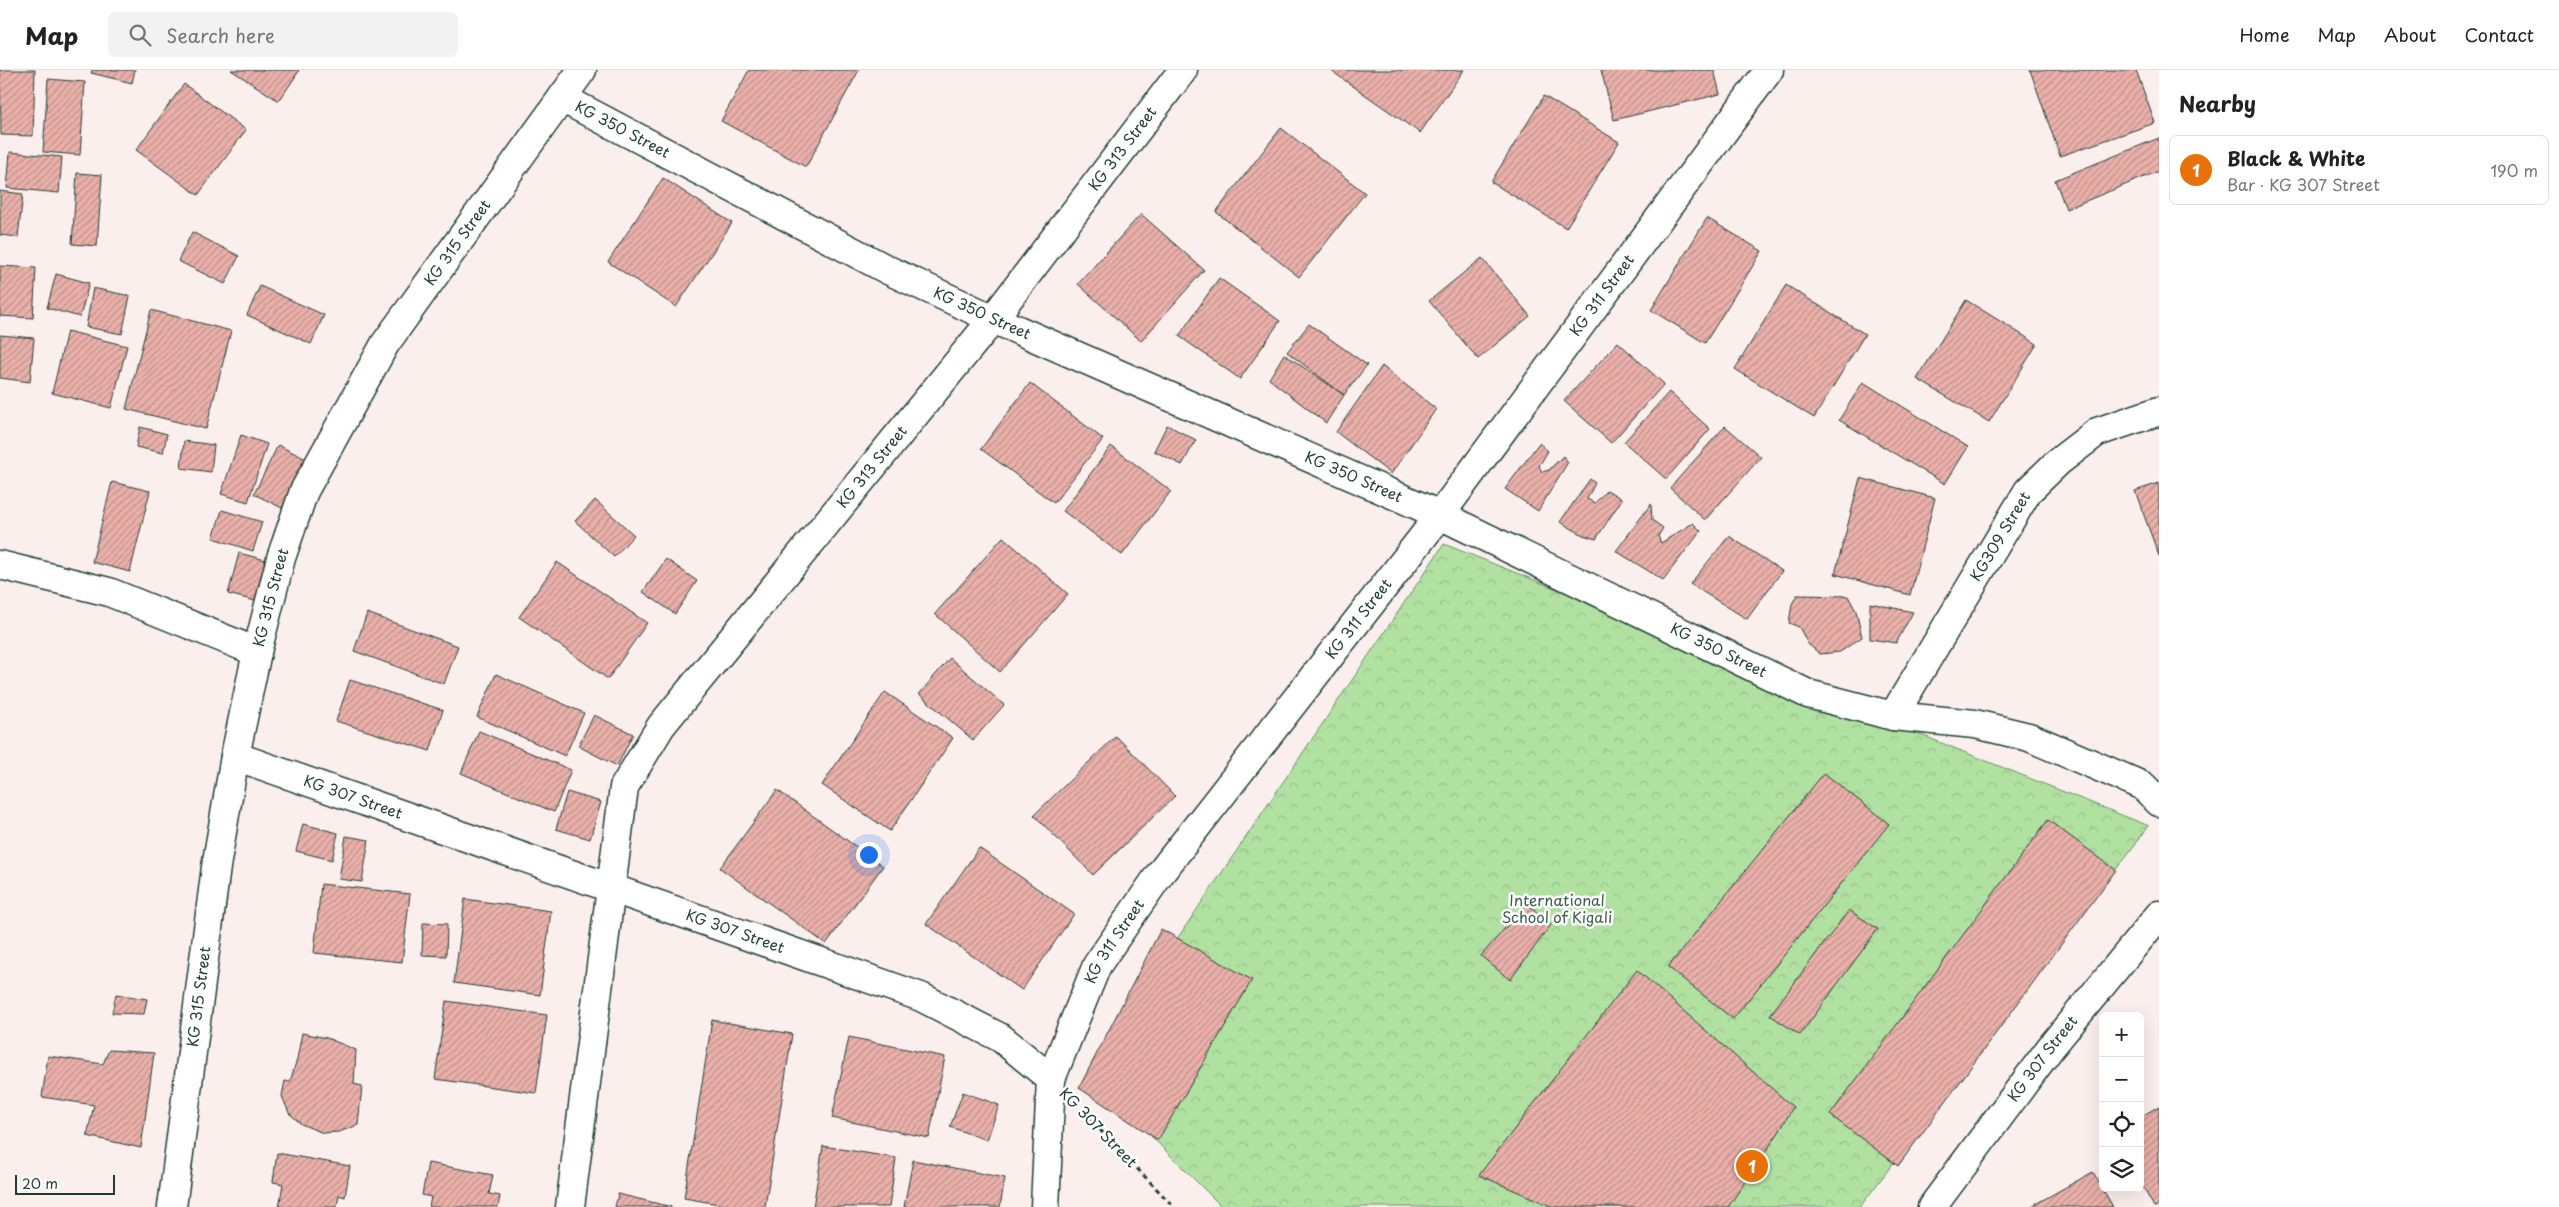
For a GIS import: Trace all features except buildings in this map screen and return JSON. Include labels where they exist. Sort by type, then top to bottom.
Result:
[{"type":"street","name":"KG 315 Street","points":[[172,1207],[216,867],[235,756],[257,652],[282,558],[304,491],[344,414],[384,344],[582,70]]},
{"type":"street","name":"KG 313 Street","points":[[570,1207],[624,787],[661,726],[994,319],[1183,70]]},
{"type":"street","name":"KG 311 Street","points":[[1045,1207],[1051,1079],[1097,965],[1154,883],[1440,515],[1770,70]]},
{"type":"street","name":"KG 350 Street","points":[[562,98],[888,270],[994,319],[1440,515],[1808,694],[1893,716],[1975,724],[2029,737],[2144,786],[2159,802]]},
{"type":"street","name":"KG309 Street","points":[[1893,716],[2028,491],[2058,462],[2097,432],[2159,411]]},
{"type":"street","points":[[0,565],[109,592],[257,652]]},
{"type":"street","name":"KG 307 Street","points":[[235,756],[611,886],[922,997],[1001,1038],[1051,1079]]},
{"type":"street","name":"KG 307 Street","points":[[1932,1207],[2051,1047],[2159,916]]},
{"type":"path","name":"KG 307 Street","points":[[1051,1079],[1174,1207]]},
{"type":"green space","name":"International School of Kigali","points":[[1444,544],[2149,826],[1860,1207],[1222,1207],[1087,1072]]},
{"type":"place","name":"Black & White","points":[[1752,1166]]}]
